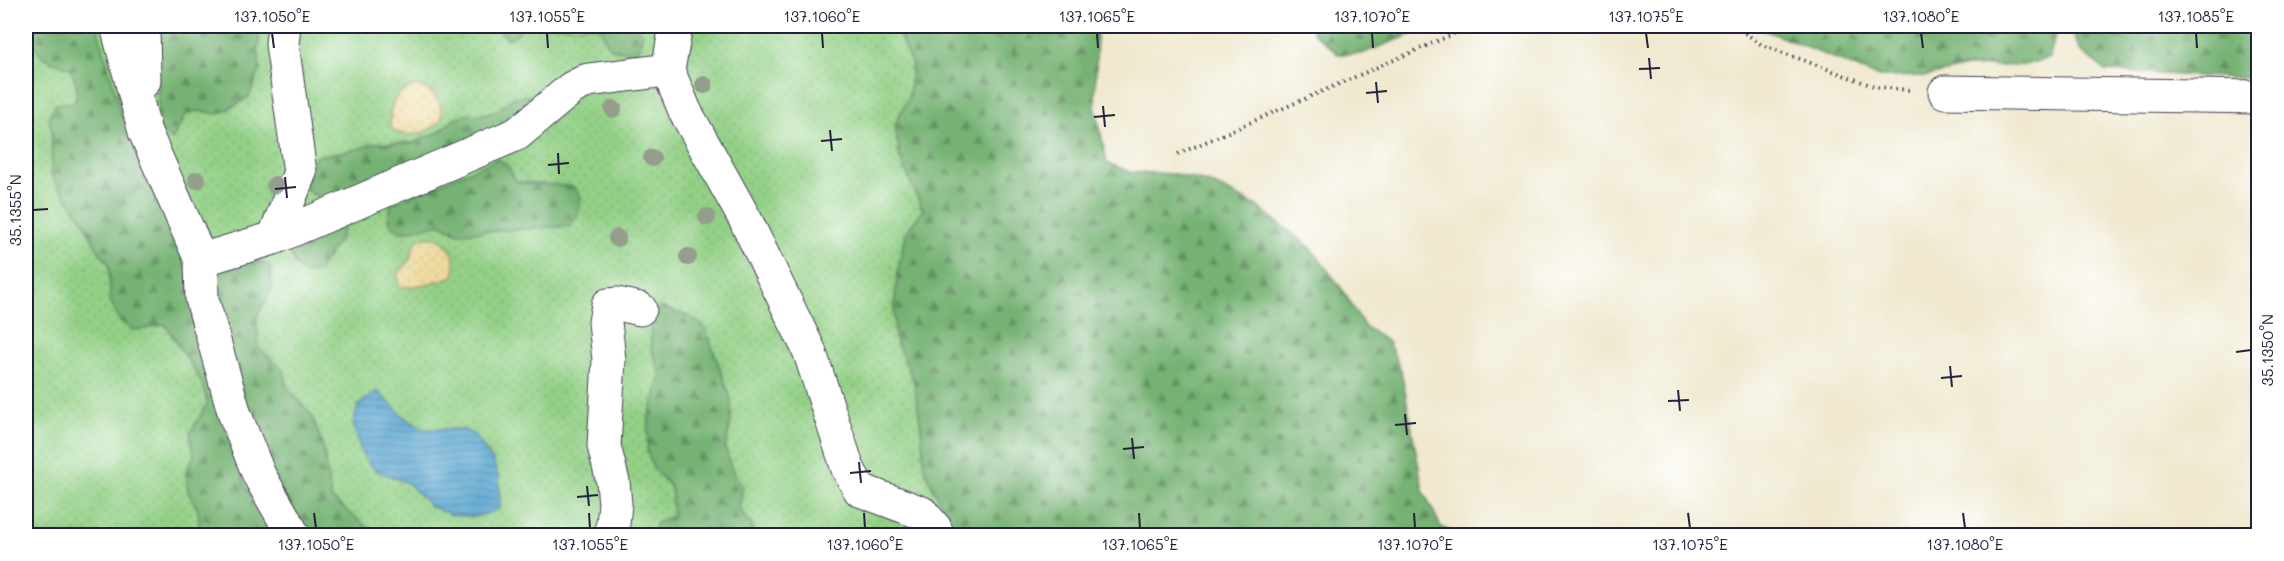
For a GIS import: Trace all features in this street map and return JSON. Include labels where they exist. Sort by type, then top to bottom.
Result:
[{"type":"street","points":[[117,26],[145,132],[201,260],[201,299],[235,415],[259,474],[294,536]]},
{"type":"street","points":[[144,26],[145,132]]},
{"type":"street","points":[[274,238],[300,172],[282,44],[285,26]]},
{"type":"street","points":[[676,26],[668,70],[685,111],[745,219],[809,350],[852,476],[860,489],[922,513],[935,528],[937,536]]},
{"type":"street","points":[[201,260],[274,238],[518,134],[572,88],[588,80],[668,70]]},
{"type":"street","points":[[1945,92],[2259,97]]},
{"type":"street","points":[[609,536],[615,504],[613,482],[604,446],[609,360],[605,322],[608,305],[618,304],[640,309]]},
{"type":"path","points":[[1178,154],[1472,26]]},
{"type":"path","points":[[1735,26],[1762,45],[1876,87],[1945,92]]},
{"type":"green space","points":[[26,26],[986,26],[978,535],[26,535]]},
{"type":"green space","points":[[26,26],[97,26],[121,114],[183,252],[246,488],[281,535],[200,535],[198,509],[188,492],[186,472],[194,455],[190,434],[207,404],[204,388],[165,324],[133,330],[120,321],[110,300],[109,264],[97,248],[83,220],[51,176],[52,132],[49,116],[56,104],[75,102],[77,85],[70,68],[42,57],[26,33]]},
{"type":"green space","points":[[155,26],[261,26],[258,48],[260,70],[249,97],[219,114],[196,111],[186,114],[172,140],[159,129]]},
{"type":"green space","points":[[501,26],[523,26],[517,34],[508,39],[498,29]]},
{"type":"green space","points":[[596,26],[637,26],[642,33],[641,46],[631,53],[610,48],[602,32]]},
{"type":"green space","points":[[895,26],[1097,26],[1095,106],[1107,163],[1130,172],[1175,174],[1210,183],[1255,205],[1310,247],[1342,289],[1364,326],[1388,342],[1401,370],[1423,490],[1441,527],[1460,535],[944,535],[941,505],[925,470],[914,382],[895,339],[894,309],[898,270],[906,233],[923,210],[900,158],[895,124],[909,96],[912,65]]},
{"type":"green space","points":[[1310,26],[1433,26],[1361,54],[1338,54],[1313,32]]},
{"type":"green space","points":[[1758,26],[2258,26],[2258,79],[2106,71],[2080,50],[2073,34],[2056,30],[2050,58],[2024,65],[1967,67],[1927,76],[1879,77]]},
{"type":"green space","points":[[544,93],[527,115],[351,197],[321,197],[305,188],[309,164],[317,156],[358,149],[374,143],[412,143],[439,132],[453,120],[464,115],[499,110],[513,98]]},
{"type":"green space","points":[[498,159],[508,166],[516,181],[574,187],[581,197],[578,214],[571,226],[458,233],[441,224],[401,232],[391,225],[389,216],[391,204]]},
{"type":"green space","points":[[344,225],[340,238],[318,271],[304,274],[300,271],[293,261],[290,244]]},
{"type":"green space","points":[[253,259],[270,266],[273,288],[257,316],[258,347],[285,372],[287,387],[312,416],[323,447],[331,498],[377,535],[308,535],[260,451],[210,287],[228,269]]},
{"type":"green space","points":[[660,307],[690,317],[705,327],[731,399],[731,421],[725,448],[732,470],[743,488],[739,509],[751,524],[756,535],[653,535],[656,523],[673,516],[671,487],[653,468],[647,451],[649,417],[661,376],[651,347],[650,319]]},
{"type":"sand","points":[[417,86],[433,93],[441,107],[442,119],[431,128],[418,134],[397,132],[391,128],[390,113],[394,101],[402,91]]},
{"type":"sand","points":[[430,236],[437,238],[451,250],[455,262],[453,276],[435,282],[401,287],[397,278],[398,274],[408,262],[415,243]]},
{"type":"water","points":[[377,391],[405,418],[423,429],[461,429],[474,434],[493,461],[499,478],[500,509],[476,517],[452,515],[430,506],[408,483],[375,470],[362,454],[353,424],[358,406]]}]
